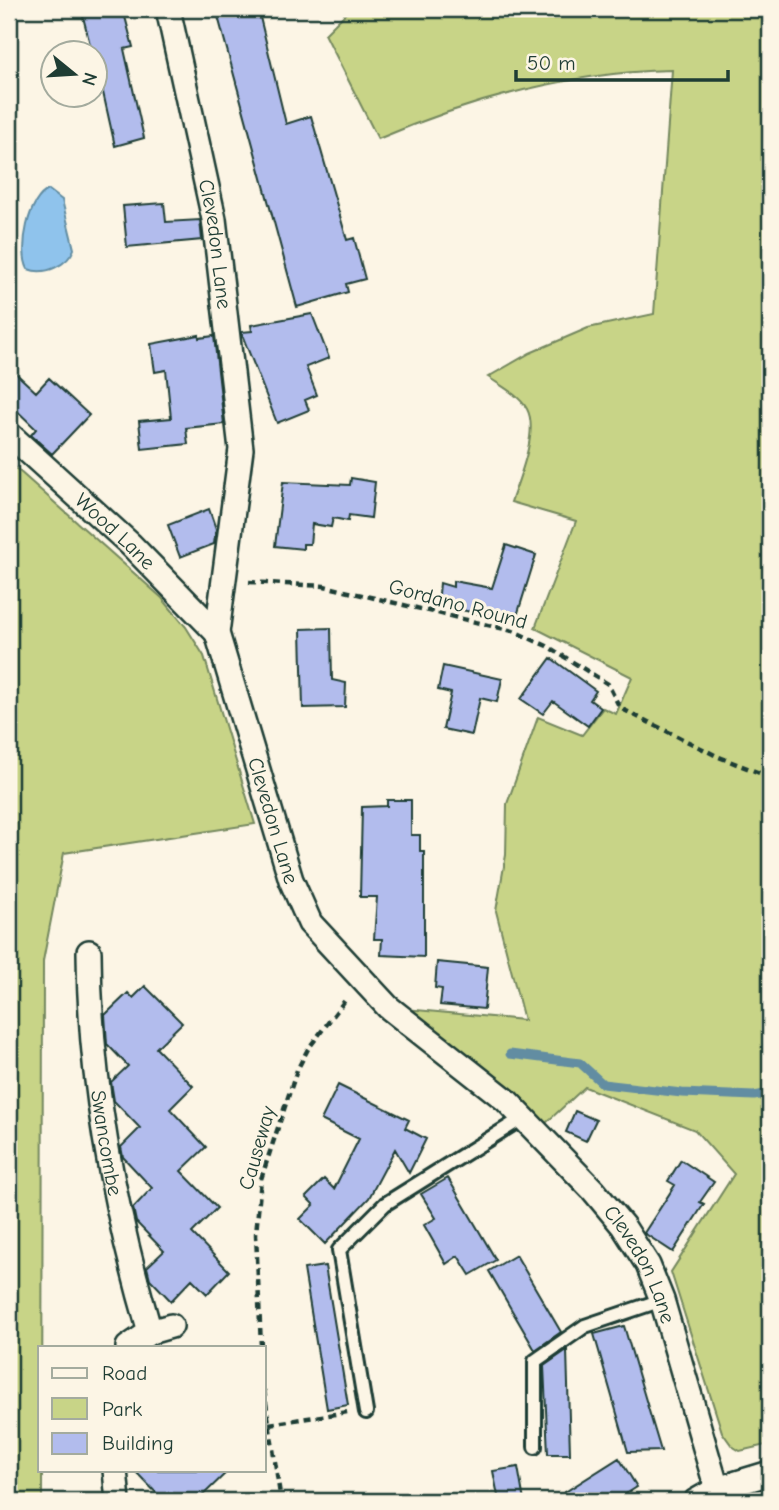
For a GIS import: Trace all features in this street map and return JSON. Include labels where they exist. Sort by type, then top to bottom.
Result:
[{"type":"street","name":"Clevedon Lane","points":[[168,9],[214,219],[241,449],[217,633],[283,857],[310,923],[388,1007],[524,1117],[622,1226],[648,1265],[662,1300],[717,1489]]},
{"type":"street","name":"Wood Lane","points":[[9,434],[130,544],[217,633]]},
{"type":"street","name":"Swancombe","points":[[89,952],[92,1057],[119,1210],[161,1329],[130,1346]]},
{"type":"street","points":[[115,1472],[118,1501]]},
{"type":"street","points":[[695,1501],[717,1489],[770,1473]]},
{"type":"lane","points":[[366,1411],[339,1250],[385,1204],[524,1117]]},
{"type":"lane","points":[[535,1447],[535,1361],[586,1326],[662,1300]]},
{"type":"path","name":"Gordano Round","points":[[224,580],[324,586],[513,631],[547,646],[608,684],[620,708],[719,757],[770,776]]},
{"type":"path","name":"Causeway","points":[[261,1346],[256,1234],[261,1179],[298,1070],[308,1049],[361,978]]},
{"type":"path","points":[[266,1404],[281,1501]]},
{"type":"path","points":[[269,1424],[366,1411]]},
{"type":"green space","points":[[350,9],[770,9],[770,1444],[740,1451],[732,1446],[722,1432],[671,1272],[734,1174],[695,1130],[585,1087],[546,1123],[482,1066],[406,1009],[524,1020],[496,911],[506,855],[507,804],[538,717],[582,735],[603,708],[616,714],[632,677],[535,628],[576,521],[511,502],[529,442],[530,418],[519,399],[488,377],[530,353],[588,328],[654,314],[672,70],[596,76],[522,90],[449,112],[378,139],[325,34]]},
{"type":"green space","points":[[9,462],[162,598],[186,627],[204,656],[255,824],[64,853],[43,961],[42,1346],[38,1346],[38,1472],[42,1472],[42,1501],[9,1501]]},
{"type":"water","points":[[49,190],[62,200],[74,249],[67,260],[55,268],[35,271],[28,269],[25,261],[27,225],[35,203]]},
{"type":"building","points":[[81,9],[123,9],[133,47],[124,49],[144,138],[115,146],[107,108],[108,38],[88,38]]},
{"type":"building","points":[[216,9],[258,9],[286,124],[311,116],[347,240],[354,238],[365,279],[346,284],[348,292],[297,307]]},
{"type":"building","points":[[164,203],[166,222],[200,220],[202,240],[127,247],[123,206]]},
{"type":"building","points":[[312,314],[329,358],[306,367],[317,395],[305,400],[309,410],[277,423],[241,332],[252,331],[251,325]]},
{"type":"building","points":[[199,335],[199,338],[214,336],[224,424],[186,428],[188,444],[142,449],[139,421],[171,418],[166,370],[155,372],[151,344]]},
{"type":"building","points":[[9,367],[36,392],[49,378],[89,415],[52,454],[31,435],[36,429],[9,403]]},
{"type":"building","points":[[351,478],[375,482],[371,518],[349,515],[348,521],[333,518],[331,527],[312,524],[310,544],[303,544],[303,549],[275,546],[283,482],[350,485]]},
{"type":"building","points":[[209,509],[216,529],[214,544],[180,557],[168,525]]},
{"type":"building","points":[[506,545],[536,555],[516,619],[438,605],[440,583],[453,587],[453,581],[492,588]]},
{"type":"building","points":[[331,628],[332,680],[346,683],[345,707],[303,708],[301,629]]},
{"type":"building","points":[[551,658],[596,691],[590,700],[601,708],[588,726],[553,701],[543,714],[521,699]]},
{"type":"building","points":[[443,666],[502,679],[497,702],[480,698],[472,735],[443,729],[451,693],[438,690]]},
{"type":"building","points":[[387,800],[411,800],[411,835],[420,835],[420,851],[424,851],[424,957],[381,955],[382,939],[374,939],[377,897],[360,897],[362,807],[387,806]]},
{"type":"building","points":[[437,962],[488,967],[484,1009],[440,1005],[442,989],[435,988]]},
{"type":"building","points":[[145,986],[182,1023],[156,1048],[193,1086],[170,1109],[206,1147],[181,1171],[217,1208],[192,1233],[229,1271],[207,1294],[192,1279],[171,1301],[150,1279],[147,1267],[164,1251],[136,1222],[133,1208],[152,1188],[123,1157],[121,1147],[140,1128],[114,1101],[111,1082],[128,1066],[107,1044],[105,1015],[128,993],[133,998]]},
{"type":"building","points":[[338,1085],[409,1120],[405,1128],[426,1139],[409,1173],[395,1149],[369,1198],[325,1244],[300,1219],[314,1205],[306,1197],[324,1179],[334,1189],[359,1139],[321,1120]]},
{"type":"building","points":[[575,1111],[596,1120],[586,1141],[566,1132]]},
{"type":"building","points":[[681,1160],[714,1182],[700,1202],[704,1204],[673,1252],[644,1233],[675,1185],[668,1181]]},
{"type":"building","points":[[448,1178],[496,1260],[470,1275],[458,1256],[446,1264],[424,1225],[436,1218],[421,1194]]},
{"type":"building","points":[[516,1255],[561,1332],[535,1350],[489,1271]]},
{"type":"building","points":[[325,1266],[348,1405],[327,1409],[304,1269]]},
{"type":"building","points":[[624,1326],[661,1451],[628,1452],[594,1334]]},
{"type":"building","points":[[567,1350],[570,1454],[548,1454],[544,1366]]},
{"type":"building","points":[[619,1458],[637,1487],[615,1501],[551,1501]]},
{"type":"building","points":[[518,1467],[524,1501],[499,1501],[493,1471]]},
{"type":"building","points":[[136,1472],[227,1472],[197,1501],[164,1501]]},
{"type":"waterway","points":[[510,1054],[580,1063],[603,1084],[682,1093],[754,1096],[770,1093]]}]
